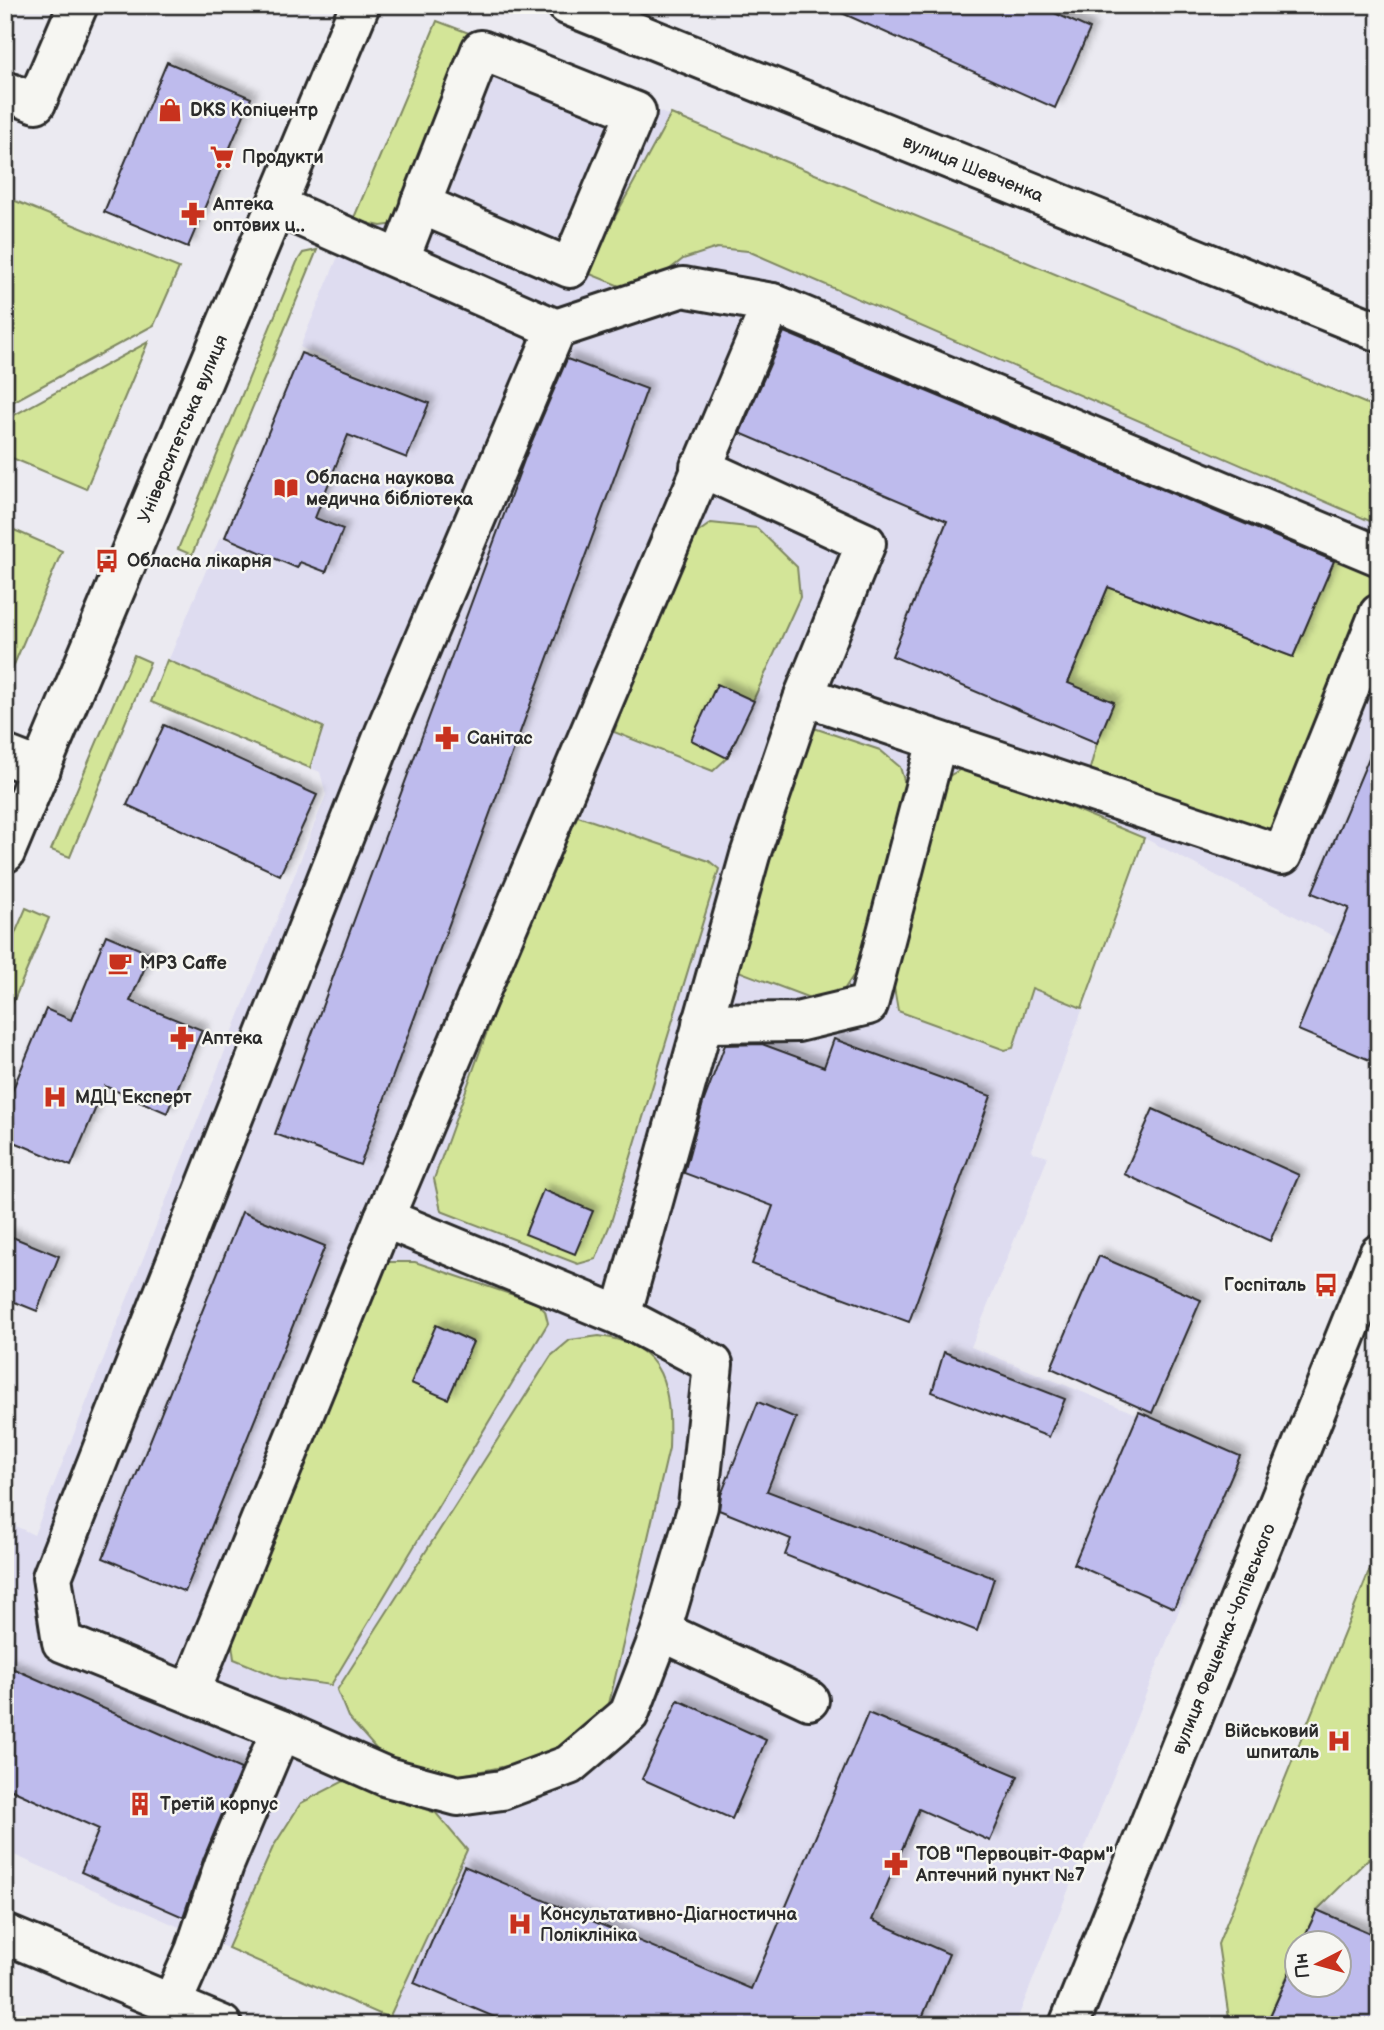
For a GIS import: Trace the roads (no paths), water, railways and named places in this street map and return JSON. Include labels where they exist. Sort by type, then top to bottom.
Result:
[{"type":"street","points":[[5,91],[36,103],[78,5]]},
{"type":"street","name":"Університетська вулиця","points":[[5,853],[360,5]]},
{"type":"street","name":"вулиця Шевченка","points":[[567,5],[1379,332]]},
{"type":"street","points":[[400,258],[420,204],[481,50],[636,112],[570,268],[420,204]]},
{"type":"street","points":[[276,206],[400,258],[556,329],[683,287],[772,303],[1379,556]]},
{"type":"street","points":[[190,1693],[384,1218],[700,467],[772,303]]},
{"type":"street","points":[[384,1218],[621,1317],[713,1364],[698,1506],[661,1631],[629,1714],[569,1765],[502,1790],[458,1796],[387,1777],[281,1730],[62,1642],[52,1577],[385,733],[556,329]]},
{"type":"street","points":[[621,1317],[750,855],[804,696],[866,543],[700,467]]},
{"type":"street","points":[[804,696],[1282,855],[1379,614]]},
{"type":"street","points":[[702,1023],[797,1022],[868,1005],[937,741]]},
{"type":"street","points":[[5,755],[41,769]]},
{"type":"street","name":"вулиця Фещенка-Чопівського","points":[[1069,2025],[1379,1254]]},
{"type":"street","points":[[661,1631],[809,1700]]},
{"type":"street","points":[[172,2003],[195,1951],[224,1865],[281,1730]]},
{"type":"street","points":[[5,1934],[222,2025]]},
{"type":"place","name":"DKS Копіцентр","points":[[170,110]]},
{"type":"place","name":"Продукти","points":[[222,157]]},
{"type":"place","name":"Аптека оптових ц‥","points":[[193,214]]},
{"type":"place","name":"Обласна наукова медична бібліотека","points":[[286,488]]},
{"type":"place","name":"Обласна лікарня","points":[[107,561]]},
{"type":"place","name":"Санітас","points":[[447,738]]},
{"type":"place","name":"MP3 Caffe","points":[[120,963]]},
{"type":"place","name":"Аптека","points":[[182,1038]]},
{"type":"place","name":"МДЦ Експерт","points":[[55,1097]]},
{"type":"place","name":"Госпіталь","points":[[1326,1285]]},
{"type":"place","name":"Військовий шпиталь","points":[[1339,1741]]},
{"type":"place","name":"Третій корпус","points":[[140,1804]]},
{"type":"place","name":"ТОВ \"Первоцвіт-Фарм\" Аптечний пункт №7","points":[[896,1864]]},
{"type":"place","name":"Консультативно-Діагностична Поліклініка","points":[[520,1924]]}]
